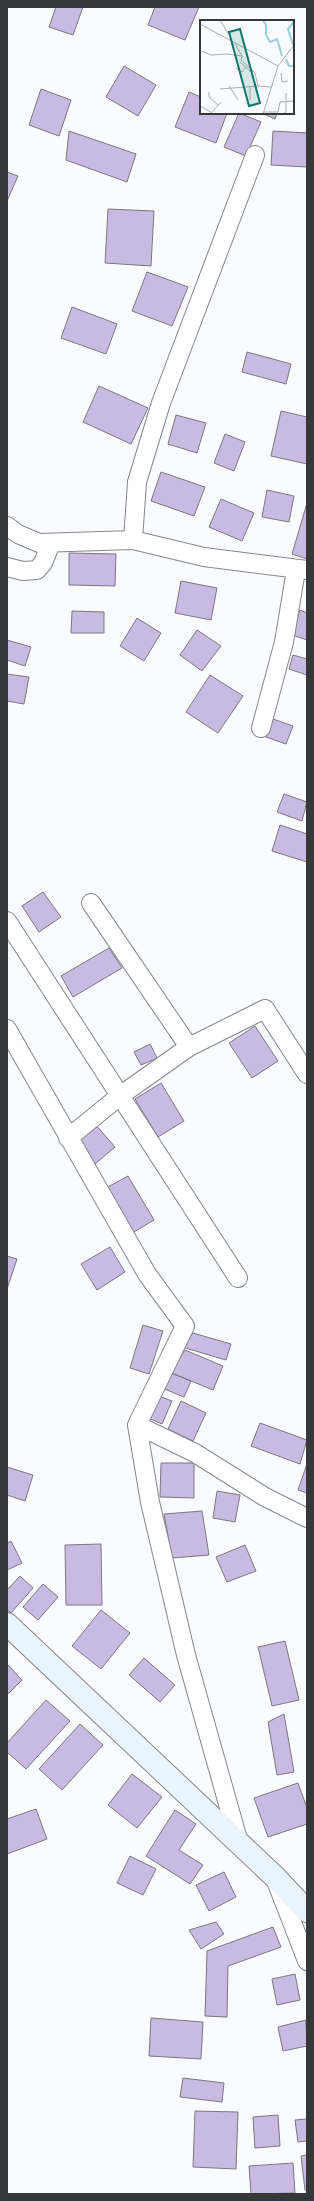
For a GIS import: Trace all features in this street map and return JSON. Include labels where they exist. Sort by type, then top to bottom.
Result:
[{"type":"street","points":[[133,540],[137,482],[161,403],[255,155]]},
{"type":"street","points":[[7,526],[18,534],[39,543],[133,540],[204,557],[302,570],[261,728]]},
{"type":"street","points":[[7,567],[23,572],[37,570],[43,563],[52,543]]},
{"type":"street","points":[[91,903],[190,1047]]},
{"type":"street","points":[[7,921],[238,1278]]},
{"type":"street","points":[[68,1138],[121,1095],[190,1047],[265,1009],[307,1074]]},
{"type":"street","points":[[7,1029],[147,1274],[185,1326],[137,1425],[150,1502],[186,1655],[239,1843]]},
{"type":"street","points":[[137,1425],[195,1453],[265,1497],[307,1518]]},
{"type":"street","points":[[7,1624],[239,1843],[307,1911]]},
{"type":"street","points":[[274,1877],[307,1961]]},
{"type":"building","points":[[56,7],[83,7],[73,35],[49,27]]},
{"type":"building","points":[[155,7],[199,7],[185,40],[148,25]]},
{"type":"building","points":[[124,66],[156,85],[138,116],[106,97]]},
{"type":"building","points":[[41,89],[71,100],[59,136],[29,125]]},
{"type":"building","points":[[189,92],[200,97],[200,114],[227,114],[216,143],[175,127]]},
{"type":"building","points":[[239,114],[261,122],[246,156],[224,147]]},
{"type":"building","points":[[264,114],[277,114],[275,119]]},
{"type":"building","points":[[69,131],[136,154],[127,182],[66,160]]},
{"type":"building","points":[[273,131],[307,133],[307,167],[271,165]]},
{"type":"building","points":[[7,172],[18,176],[7,201]]},
{"type":"building","points":[[108,209],[154,211],[151,266],[105,263]]},
{"type":"building","points":[[147,272],[188,287],[172,326],[132,311]]},
{"type":"building","points":[[72,307],[117,324],[106,354],[61,338]]},
{"type":"building","points":[[247,352],[291,364],[286,384],[242,372]]},
{"type":"building","points":[[99,386],[148,408],[131,444],[83,422]]},
{"type":"building","points":[[281,411],[307,417],[307,464],[271,456]]},
{"type":"building","points":[[176,415],[206,423],[197,453],[168,444]]},
{"type":"building","points":[[225,434],[245,442],[234,471],[214,463]]},
{"type":"building","points":[[161,472],[205,487],[194,516],[151,501]]},
{"type":"building","points":[[267,490],[294,496],[289,522],[262,517]]},
{"type":"building","points":[[221,499],[254,513],[242,541],[209,527]]},
{"type":"building","points":[[307,503],[307,559],[292,554]]},
{"type":"building","points":[[69,553],[116,554],[115,586],[69,585]]},
{"type":"building","points":[[181,581],[217,588],[211,620],[175,613]]},
{"type":"building","points":[[300,610],[307,613],[307,640],[292,635]]},
{"type":"building","points":[[72,611],[104,612],[104,633],[71,633]]},
{"type":"building","points":[[137,618],[161,633],[144,661],[120,646]]},
{"type":"building","points":[[197,630],[221,646],[202,671],[180,655]]},
{"type":"building","points":[[7,640],[31,647],[25,666],[7,660]]},
{"type":"building","points":[[293,655],[307,659],[307,675],[289,669]]},
{"type":"building","points":[[7,674],[29,677],[24,704],[7,701]]},
{"type":"building","points":[[210,675],[243,696],[218,733],[186,712]]},
{"type":"building","points":[[273,719],[293,726],[286,744],[266,737]]},
{"type":"building","points":[[284,794],[307,802],[302,821],[277,812]]},
{"type":"building","points":[[280,825],[307,834],[307,862],[272,851]]},
{"type":"building","points":[[43,892],[61,917],[39,932],[22,906]]},
{"type":"building","points":[[109,948],[122,968],[73,997],[61,976]]},
{"type":"building","points":[[255,1026],[278,1061],[252,1078],[229,1043]]},
{"type":"building","points":[[150,1044],[157,1058],[141,1065],[134,1052]]},
{"type":"building","points":[[161,1083],[184,1121],[158,1137],[135,1099]]},
{"type":"building","points":[[95,1124],[115,1147],[95,1164],[76,1141]]},
{"type":"building","points":[[128,1176],[154,1220],[132,1233],[106,1188]]},
{"type":"building","points":[[110,1247],[125,1272],[97,1290],[81,1264]]},
{"type":"building","points":[[7,1256],[17,1259],[7,1289]]},
{"type":"building","points":[[143,1325],[163,1331],[149,1374],[130,1368]]},
{"type":"building","points":[[193,1333],[231,1344],[226,1360],[182,1347]]},
{"type":"building","points":[[185,1350],[223,1366],[213,1390],[169,1372]]},
{"type":"building","points":[[169,1372],[191,1381],[184,1397],[162,1388]]},
{"type":"building","points":[[159,1396],[172,1401],[162,1424],[148,1418]]},
{"type":"building","points":[[181,1401],[206,1413],[193,1441],[168,1429]]},
{"type":"building","points":[[260,1423],[307,1440],[300,1464],[251,1446]]},
{"type":"building","points":[[161,1463],[194,1463],[194,1498],[160,1497]]},
{"type":"building","points":[[307,1464],[307,1493],[298,1490]]},
{"type":"building","points":[[7,1467],[33,1475],[25,1501],[7,1495]]},
{"type":"building","points":[[217,1491],[240,1495],[235,1522],[213,1518]]},
{"type":"building","points":[[202,1511],[209,1555],[172,1558],[164,1514]]},
{"type":"building","points":[[11,1541],[22,1563],[7,1570],[7,1543]]},
{"type":"building","points":[[101,1544],[102,1605],[66,1605],[65,1545]]},
{"type":"building","points":[[245,1545],[256,1571],[227,1582],[216,1557]]},
{"type":"building","points":[[20,1576],[33,1588],[11,1613],[7,1610],[7,1590]]},
{"type":"building","points":[[43,1584],[58,1597],[38,1620],[23,1607]]},
{"type":"building","points":[[101,1610],[130,1633],[101,1669],[72,1646]]},
{"type":"building","points":[[285,1641],[299,1700],[272,1706],[258,1647]]},
{"type":"building","points":[[144,1658],[175,1685],[160,1702],[129,1675]]},
{"type":"building","points":[[7,1664],[22,1680],[7,1695]]},
{"type":"building","points":[[46,1700],[70,1721],[26,1769],[7,1752],[7,1743]]},
{"type":"building","points":[[284,1714],[294,1772],[277,1775],[268,1722]]},
{"type":"building","points":[[80,1724],[103,1745],[62,1790],[39,1769]]},
{"type":"building","points":[[132,1774],[162,1797],[137,1828],[108,1805]]},
{"type":"building","points":[[298,1783],[307,1808],[307,1824],[268,1837],[254,1798]]},
{"type":"building","points":[[36,1809],[47,1839],[7,1854],[7,1819]]},
{"type":"building","points":[[175,1810],[196,1824],[179,1850],[203,1865],[190,1884],[146,1856]]},
{"type":"building","points":[[130,1856],[156,1869],[143,1895],[117,1883]]},
{"type":"building","points":[[224,1872],[236,1897],[209,1911],[196,1885]]},
{"type":"building","points":[[216,1922],[224,1934],[201,1949],[189,1930]]},
{"type":"building","points":[[273,1927],[281,1947],[228,1966],[227,2017],[205,2016],[207,1951]]},
{"type":"building","points":[[295,1974],[300,2000],[277,2005],[272,1979]]},
{"type":"building","points":[[151,2018],[203,2022],[201,2059],[149,2056]]},
{"type":"building","points":[[306,2020],[307,2046],[283,2051],[278,2027]]},
{"type":"building","points":[[183,2078],[224,2083],[222,2102],[180,2097]]},
{"type":"building","points":[[195,2111],[238,2112],[236,2169],[193,2167]]},
{"type":"building","points":[[278,2115],[280,2146],[255,2148],[253,2117]]},
{"type":"building","points":[[307,2119],[307,2141],[298,2142],[295,2120]]},
{"type":"building","points":[[307,2155],[307,2190],[305,2190],[301,2156]]},
{"type":"building","points":[[293,2163],[295,2193],[251,2194],[249,2166]]}]
